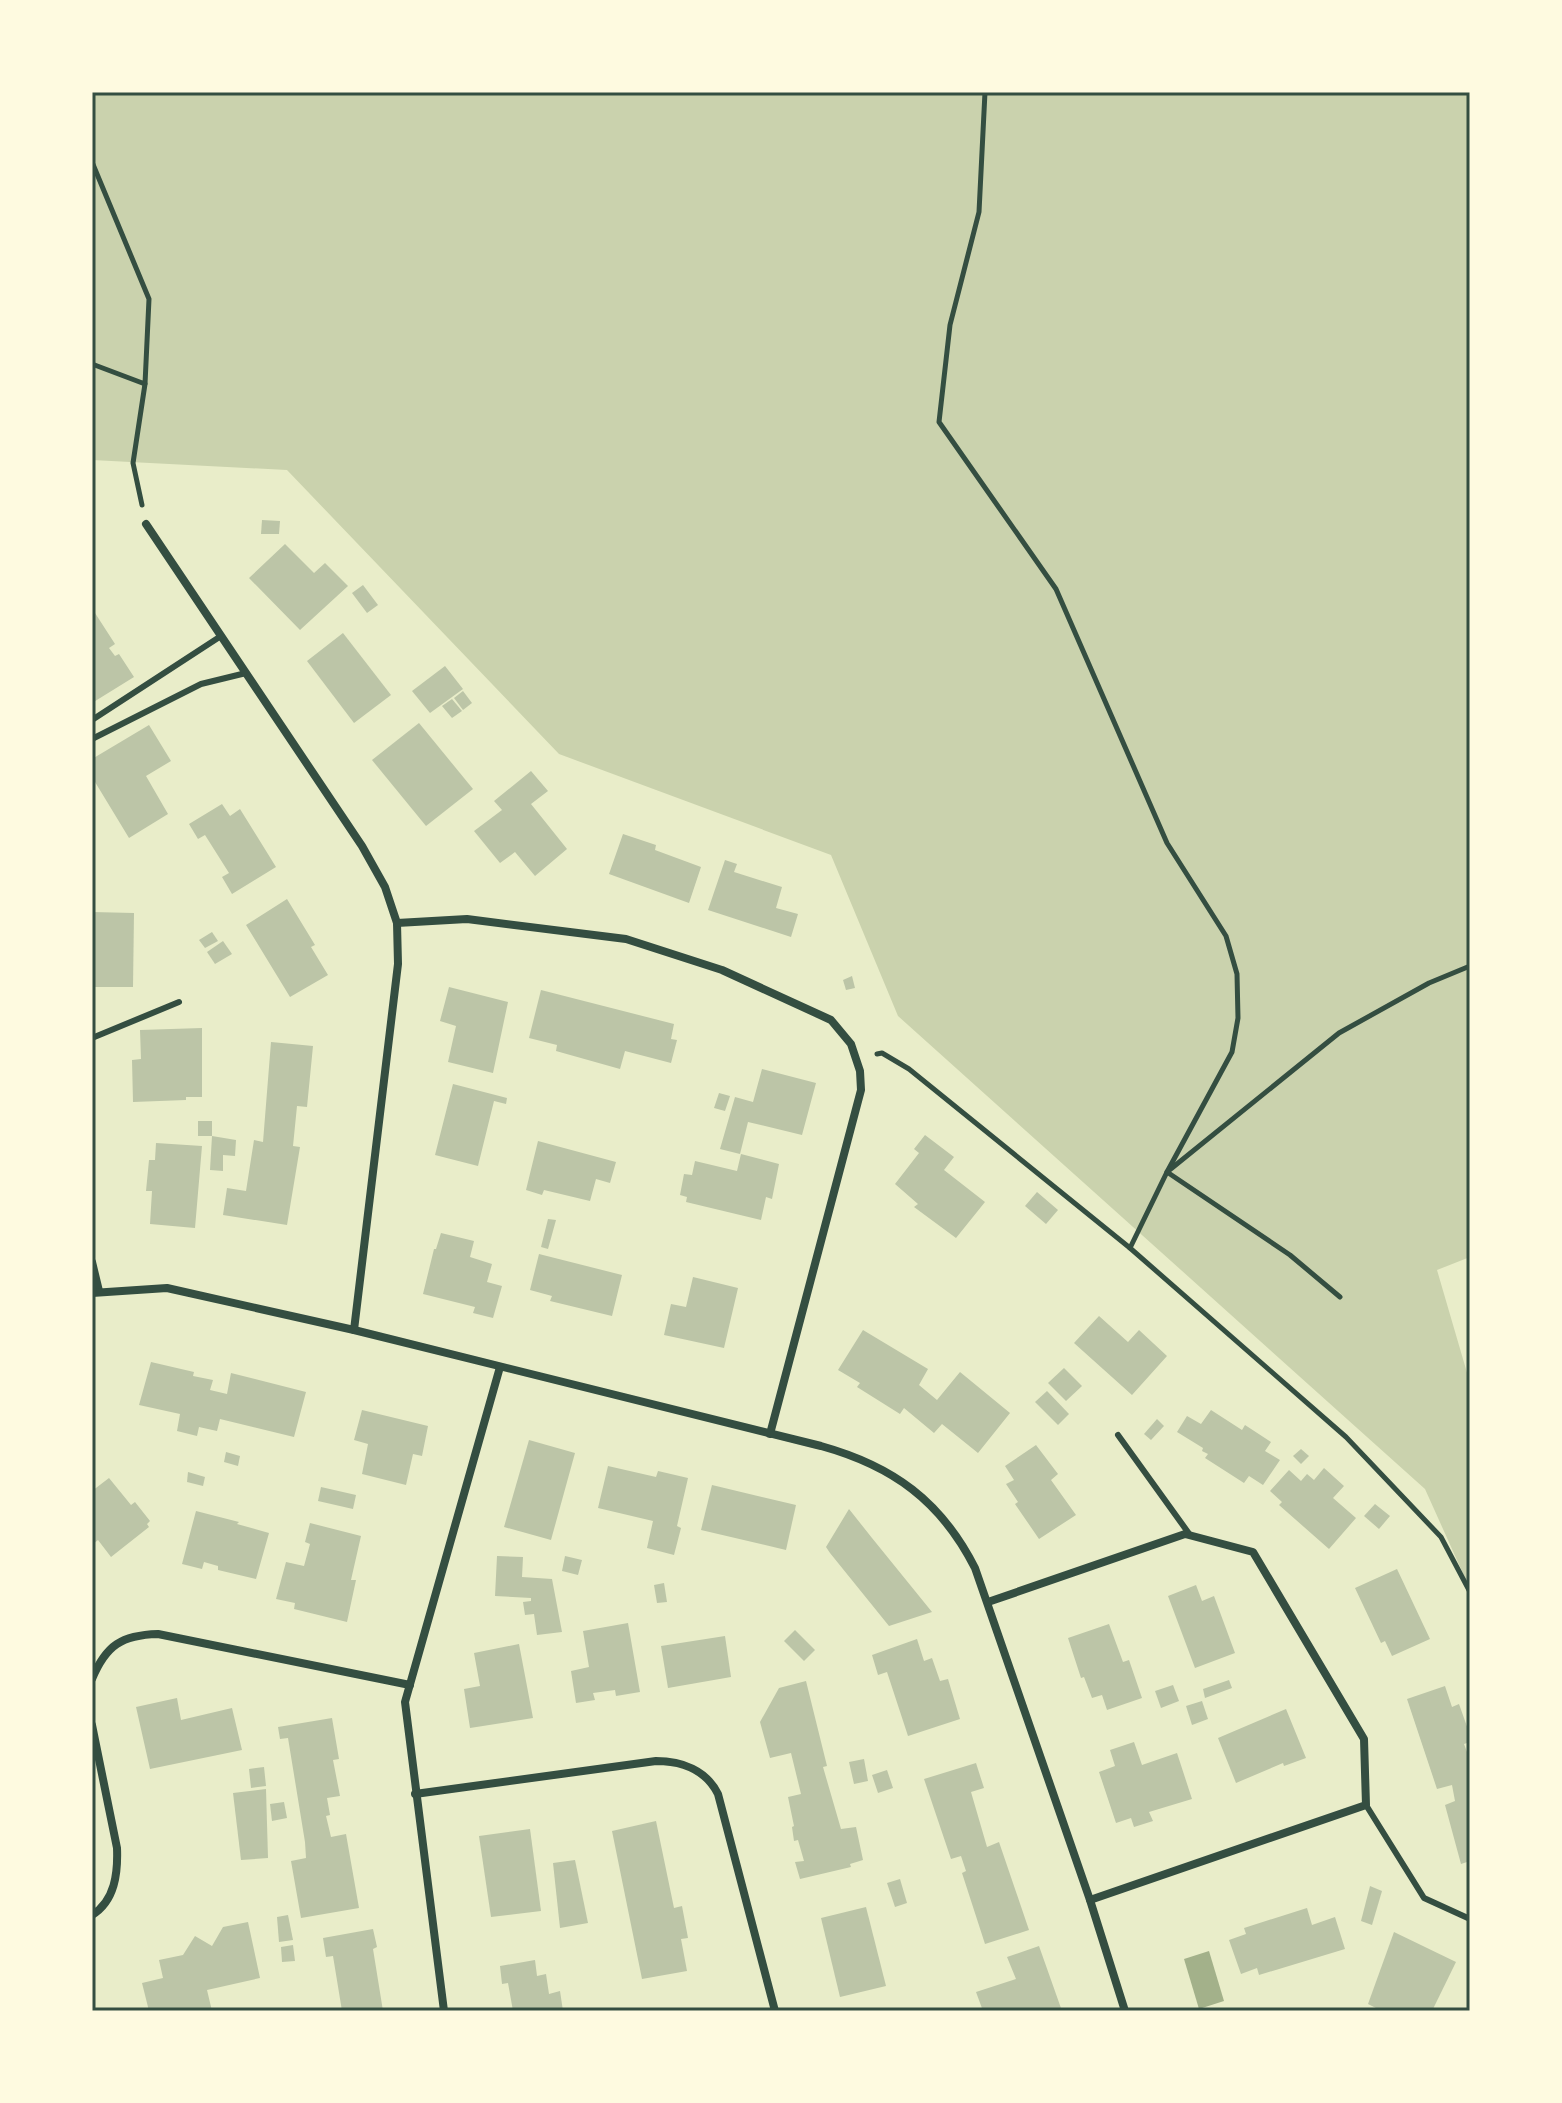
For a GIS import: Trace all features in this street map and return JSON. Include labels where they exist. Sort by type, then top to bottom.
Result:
[{"type":"street","points":[[146,524],[362,846],[385,887],[397,923],[395,1000],[354,1330]]},
{"type":"street","points":[[397,923],[467,919],[626,939],[722,970],[819,1013],[841,1029],[856,1057],[861,1090],[770,1434]]},
{"type":"street","points":[[92,1262],[95,1292],[167,1288],[354,1330],[821,1446],[863,1459],[918,1494],[948,1522],[962,1543],[988,1602],[1125,2011]]},
{"type":"street","points":[[444,2011],[405,1702],[500,1367]]},
{"type":"street","points":[[988,1602],[1185,1534],[1253,1552],[1364,1739],[1366,1805],[1090,1900]]},
{"type":"street","points":[[92,1679],[97,1666],[120,1640],[158,1634],[410,1685]]},
{"type":"street","points":[[92,1725],[118,1866],[109,1899],[92,1915]]},
{"type":"street","points":[[415,1794],[656,1761],[671,1761],[702,1773],[712,1782],[718,1794],[775,2011]]},
{"type":"lane","points":[[92,720],[221,636]]},
{"type":"lane","points":[[92,739],[201,684],[246,673]]},
{"type":"lane","points":[[92,1038],[179,1002]]},
{"type":"lane","points":[[1118,1435],[1190,1535]]},
{"type":"lane","points":[[1366,1805],[1424,1898],[1470,1919]]},
{"type":"path","points":[[985,92],[979,212],[950,325],[939,422],[1056,589],[1167,843],[1226,936],[1237,974],[1238,1018],[1232,1052],[1130,1248]]},
{"type":"path","points":[[92,162],[149,299],[145,384],[133,463],[146,524]]},
{"type":"path","points":[[92,364],[145,384]]},
{"type":"path","points":[[1167,1172],[1339,1033],[1429,983],[1470,966]]},
{"type":"path","points":[[856,1057],[882,1053],[909,1069],[1130,1248],[1346,1437],[1441,1537],[1470,1592]]},
{"type":"path","points":[[1167,1172],[1290,1255],[1340,1297]]},
{"type":"shaded area","points":[[92,92],[1470,92],[1470,1257],[1437,1270],[1470,1383],[1470,1589],[1425,1489],[898,1016],[831,855],[559,754],[287,470],[92,460]]},
{"type":"shaded area","points":[[1209,1951],[1224,2001],[1199,2009],[1184,1959]]},
{"type":"building","points":[[262,520],[280,521],[279,534],[261,534]]},
{"type":"building","points":[[285,544],[314,573],[325,563],[348,586],[300,630],[249,578]]},
{"type":"building","points":[[363,585],[378,605],[367,613],[352,593]]},
{"type":"building","points":[[95,613],[115,644],[109,648],[115,656],[119,654],[134,677],[92,703],[92,616]]},
{"type":"building","points":[[343,633],[391,695],[354,723],[307,661]]},
{"type":"building","points":[[445,666],[463,689],[430,713],[412,691]]},
{"type":"building","points":[[463,691],[472,703],[463,710],[454,698]]},
{"type":"building","points":[[452,699],[462,711],[452,718],[442,706]]},
{"type":"building","points":[[419,723],[473,789],[426,826],[372,760]]},
{"type":"building","points":[[149,725],[171,761],[146,776],[168,814],[129,838],[92,777],[92,759]]},
{"type":"building","points":[[531,771],[548,791],[531,804],[567,849],[535,876],[515,852],[500,863],[474,831],[502,810],[494,801]]},
{"type":"building","points":[[222,804],[230,816],[240,809],[276,867],[232,894],[222,877],[229,873],[205,835],[198,839],[189,824]]},
{"type":"building","points":[[623,834],[656,845],[655,850],[701,867],[689,903],[609,874]]},
{"type":"building","points":[[725,860],[737,864],[734,872],[782,887],[776,908],[798,914],[791,937],[708,910]]},
{"type":"building","points":[[287,899],[315,945],[311,947],[328,975],[290,997],[246,925]]},
{"type":"building","points":[[92,912],[134,913],[133,987],[92,987]]},
{"type":"building","points":[[212,932],[218,941],[205,948],[199,940]]},
{"type":"building","points":[[223,941],[232,954],[215,964],[207,952]]},
{"type":"building","points":[[852,976],[855,988],[846,990],[843,980]]},
{"type":"building","points":[[449,987],[508,1002],[493,1073],[448,1062],[456,1026],[440,1021]]},
{"type":"building","points":[[541,990],[674,1024],[671,1039],[677,1040],[671,1063],[625,1051],[620,1069],[556,1051],[557,1045],[529,1038]]},
{"type":"building","points":[[202,1028],[202,1097],[133,1102],[132,1060],[141,1059],[140,1030]]},
{"type":"building","points":[[271,1042],[313,1046],[307,1107],[297,1106],[293,1146],[300,1147],[287,1225],[223,1215],[227,1188],[246,1191],[254,1140],[263,1142]]},
{"type":"building","points":[[762,1069],[816,1083],[802,1135],[748,1122],[740,1154],[720,1149],[735,1097],[753,1102]]},
{"type":"building","points":[[453,1084],[507,1098],[506,1104],[494,1101],[478,1166],[435,1155]]},
{"type":"building","points":[[719,1093],[730,1096],[725,1111],[714,1108]]},
{"type":"building","points":[[198,1121],[212,1121],[212,1136],[198,1136]]},
{"type":"building","points":[[925,1135],[954,1157],[944,1170],[985,1202],[956,1238],[914,1207],[918,1204],[895,1184],[919,1153],[914,1149]]},
{"type":"building","points":[[212,1136],[236,1140],[235,1156],[223,1155],[223,1171],[210,1170]]},
{"type":"building","points":[[538,1141],[616,1162],[610,1183],[596,1179],[590,1201],[544,1190],[542,1195],[526,1190]]},
{"type":"building","points":[[156,1143],[202,1146],[195,1228],[150,1224],[152,1191],[146,1191],[149,1160],[155,1160]]},
{"type":"building","points":[[741,1154],[779,1164],[772,1199],[766,1197],[761,1220],[686,1202],[687,1197],[680,1195],[684,1174],[692,1175],[695,1161],[737,1171]]},
{"type":"building","points":[[1037,1192],[1058,1210],[1046,1224],[1025,1206]]},
{"type":"building","points":[[548,1219],[556,1220],[548,1249],[541,1247]]},
{"type":"building","points":[[441,1233],[474,1241],[470,1257],[492,1264],[487,1282],[502,1286],[493,1318],[473,1313],[475,1307],[423,1294]]},
{"type":"building","points":[[539,1254],[622,1275],[612,1316],[550,1301],[552,1296],[530,1290]]},
{"type":"building","points":[[693,1277],[738,1288],[724,1348],[664,1335],[671,1304],[686,1307]]},
{"type":"building","points":[[1099,1316],[1128,1342],[1139,1330],[1167,1356],[1132,1395],[1074,1343]]},
{"type":"building","points":[[863,1330],[928,1369],[919,1385],[937,1400],[960,1372],[1010,1413],[978,1453],[942,1424],[934,1433],[904,1408],[900,1414],[857,1387],[860,1383],[838,1370]]},
{"type":"building","points":[[151,1362],[213,1380],[210,1390],[227,1394],[231,1373],[306,1392],[294,1437],[220,1419],[217,1431],[199,1427],[197,1436],[177,1431],[180,1414],[139,1405]]},
{"type":"building","points":[[1064,1368],[1082,1386],[1066,1401],[1048,1383]]},
{"type":"building","points":[[1047,1391],[1069,1414],[1058,1425],[1035,1402]]},
{"type":"building","points":[[362,1410],[428,1426],[422,1456],[413,1454],[406,1485],[362,1474],[368,1444],[354,1440]]},
{"type":"building","points":[[1211,1410],[1242,1430],[1245,1425],[1271,1442],[1265,1451],[1280,1460],[1263,1485],[1249,1476],[1244,1483],[1205,1458],[1208,1454],[1202,1451],[1203,1448],[1177,1432],[1187,1416],[1201,1424]]},
{"type":"building","points":[[1157,1419],[1164,1426],[1151,1440],[1144,1434]]},
{"type":"building","points":[[529,1440],[575,1453],[551,1540],[504,1527]]},
{"type":"building","points":[[1036,1445],[1058,1474],[1051,1480],[1076,1515],[1039,1539],[1015,1504],[1018,1502],[1006,1484],[1014,1480],[1005,1466]]},
{"type":"building","points":[[1301,1449],[1309,1456],[1301,1464],[1293,1456]]},
{"type":"building","points":[[226,1452],[240,1456],[238,1466],[224,1462]]},
{"type":"building","points":[[608,1466],[656,1477],[658,1471],[688,1478],[674,1555],[647,1548],[653,1521],[598,1508]]},
{"type":"building","points":[[1324,1468],[1344,1486],[1333,1498],[1356,1518],[1329,1549],[1279,1505],[1282,1502],[1270,1491],[1289,1470],[1301,1481],[1307,1474],[1314,1480]]},
{"type":"building","points":[[188,1472],[205,1477],[203,1486],[187,1482]]},
{"type":"building","points":[[109,1478],[131,1505],[135,1502],[150,1521],[147,1524],[149,1527],[111,1557],[98,1540],[92,1545],[92,1491]]},
{"type":"building","points":[[712,1485],[796,1505],[786,1550],[701,1530]]},
{"type":"building","points":[[321,1487],[356,1495],[353,1509],[318,1501]]},
{"type":"building","points":[[1375,1504],[1390,1516],[1379,1529],[1364,1516]]},
{"type":"building","points":[[849,1509],[932,1612],[889,1626],[830,1553],[826,1547]]},
{"type":"building","points":[[196,1511],[269,1533],[256,1579],[218,1570],[218,1566],[204,1562],[202,1569],[182,1564]]},
{"type":"building","points":[[310,1523],[361,1536],[351,1580],[356,1580],[347,1622],[294,1609],[295,1603],[276,1599],[286,1562],[304,1566],[310,1544],[305,1542]]},
{"type":"building","points":[[497,1556],[523,1557],[522,1577],[552,1579],[562,1632],[537,1635],[534,1614],[525,1615],[523,1602],[531,1601],[531,1598],[495,1596]]},
{"type":"building","points":[[565,1556],[582,1560],[578,1575],[562,1571]]},
{"type":"building","points":[[1397,1569],[1430,1639],[1392,1656],[1385,1641],[1381,1643],[1355,1588]]},
{"type":"building","points":[[664,1583],[667,1602],[657,1603],[654,1585]]},
{"type":"building","points":[[1196,1585],[1202,1601],[1214,1596],[1235,1653],[1195,1668],[1168,1596]]},
{"type":"building","points":[[628,1623],[640,1692],[616,1696],[615,1690],[593,1693],[595,1700],[576,1703],[571,1671],[589,1667],[583,1631]]},
{"type":"building","points":[[1109,1624],[1123,1662],[1129,1660],[1142,1698],[1107,1710],[1102,1695],[1092,1698],[1084,1677],[1081,1678],[1068,1638]]},
{"type":"building","points":[[795,1630],[815,1650],[804,1661],[784,1641]]},
{"type":"building","points":[[725,1636],[731,1677],[668,1688],[661,1646]]},
{"type":"building","points":[[917,1639],[924,1661],[932,1658],[940,1681],[948,1679],[960,1719],[908,1736],[887,1672],[878,1675],[872,1655]]},
{"type":"building","points":[[519,1644],[533,1718],[470,1728],[464,1689],[480,1686],[474,1653]]},
{"type":"building","points":[[1229,1680],[1232,1688],[1205,1698],[1203,1689]]},
{"type":"building","points":[[806,1681],[827,1766],[823,1767],[841,1829],[856,1827],[863,1860],[850,1864],[851,1867],[800,1879],[795,1862],[804,1861],[798,1840],[794,1841],[788,1797],[801,1794],[791,1753],[770,1758],[760,1722],[779,1688]]},
{"type":"building","points":[[1173,1685],[1179,1701],[1161,1708],[1155,1691]]},
{"type":"building","points":[[1445,1686],[1452,1707],[1459,1704],[1470,1735],[1470,1742],[1464,1744],[1470,1760],[1470,1861],[1461,1864],[1445,1805],[1455,1801],[1452,1785],[1437,1789],[1407,1699]]},
{"type":"building","points":[[177,1698],[181,1720],[232,1708],[242,1750],[150,1769],[136,1707]]},
{"type":"building","points":[[1202,1701],[1208,1719],[1192,1725],[1186,1706]]},
{"type":"building","points":[[1286,1709],[1306,1758],[1284,1766],[1283,1763],[1236,1783],[1218,1738]]},
{"type":"building","points":[[332,1718],[339,1759],[333,1760],[340,1796],[327,1798],[330,1815],[326,1816],[331,1837],[346,1834],[359,1908],[301,1918],[291,1861],[306,1858],[305,1842],[288,1738],[280,1739],[278,1727]]},
{"type":"building","points":[[1134,1742],[1142,1765],[1177,1753],[1192,1799],[1149,1812],[1153,1821],[1134,1827],[1131,1818],[1116,1823],[1099,1772],[1115,1766],[1110,1750]]},
{"type":"building","points":[[864,1759],[868,1781],[854,1784],[849,1762]]},
{"type":"building","points":[[976,1763],[984,1788],[971,1792],[987,1847],[999,1842],[1029,1930],[985,1944],[962,1873],[966,1871],[961,1856],[951,1859],[924,1779]]},
{"type":"building","points":[[264,1767],[266,1786],[251,1788],[249,1769]]},
{"type":"building","points":[[887,1770],[893,1788],[878,1793],[872,1775]]},
{"type":"building","points":[[266,1789],[268,1858],[241,1860],[233,1793]]},
{"type":"building","points":[[284,1802],[287,1818],[272,1821],[270,1804]]},
{"type":"building","points":[[656,1821],[674,1908],[682,1906],[688,1938],[681,1939],[687,1971],[642,1979],[612,1831]]},
{"type":"building","points":[[530,1829],[541,1911],[491,1917],[479,1836]]},
{"type":"building","points":[[575,1860],[588,1923],[560,1928],[553,1863]]},
{"type":"building","points":[[900,1879],[907,1903],[895,1907],[887,1883]]},
{"type":"building","points":[[1370,1886],[1382,1891],[1372,1925],[1361,1921]]},
{"type":"building","points":[[866,1907],[886,1986],[840,1997],[821,1918]]},
{"type":"building","points":[[1307,1908],[1312,1925],[1335,1917],[1345,1949],[1259,1975],[1257,1968],[1241,1974],[1229,1940],[1246,1934],[1244,1928]]},
{"type":"building","points":[[288,1915],[293,1940],[279,1942],[277,1917]]},
{"type":"building","points":[[248,1922],[260,1978],[207,1990],[212,2011],[149,2011],[142,1983],[163,1978],[159,1960],[183,1955],[195,1936],[212,1946],[223,1927]]},
{"type":"building","points":[[373,1929],[377,1947],[373,1949],[383,2011],[342,2011],[333,1956],[326,1957],[323,1938]]},
{"type":"building","points":[[1394,1932],[1456,1962],[1432,2011],[1382,2011],[1368,2004]]},
{"type":"building","points":[[293,1945],[295,1961],[282,1962],[281,1947]]},
{"type":"building","points":[[1039,1946],[1062,2011],[983,2011],[976,1992],[1016,1979],[1007,1957]]},
{"type":"building","points":[[535,1960],[537,1976],[546,1974],[549,1994],[560,1991],[563,2011],[513,2011],[508,1983],[502,1984],[500,1966]]}]
